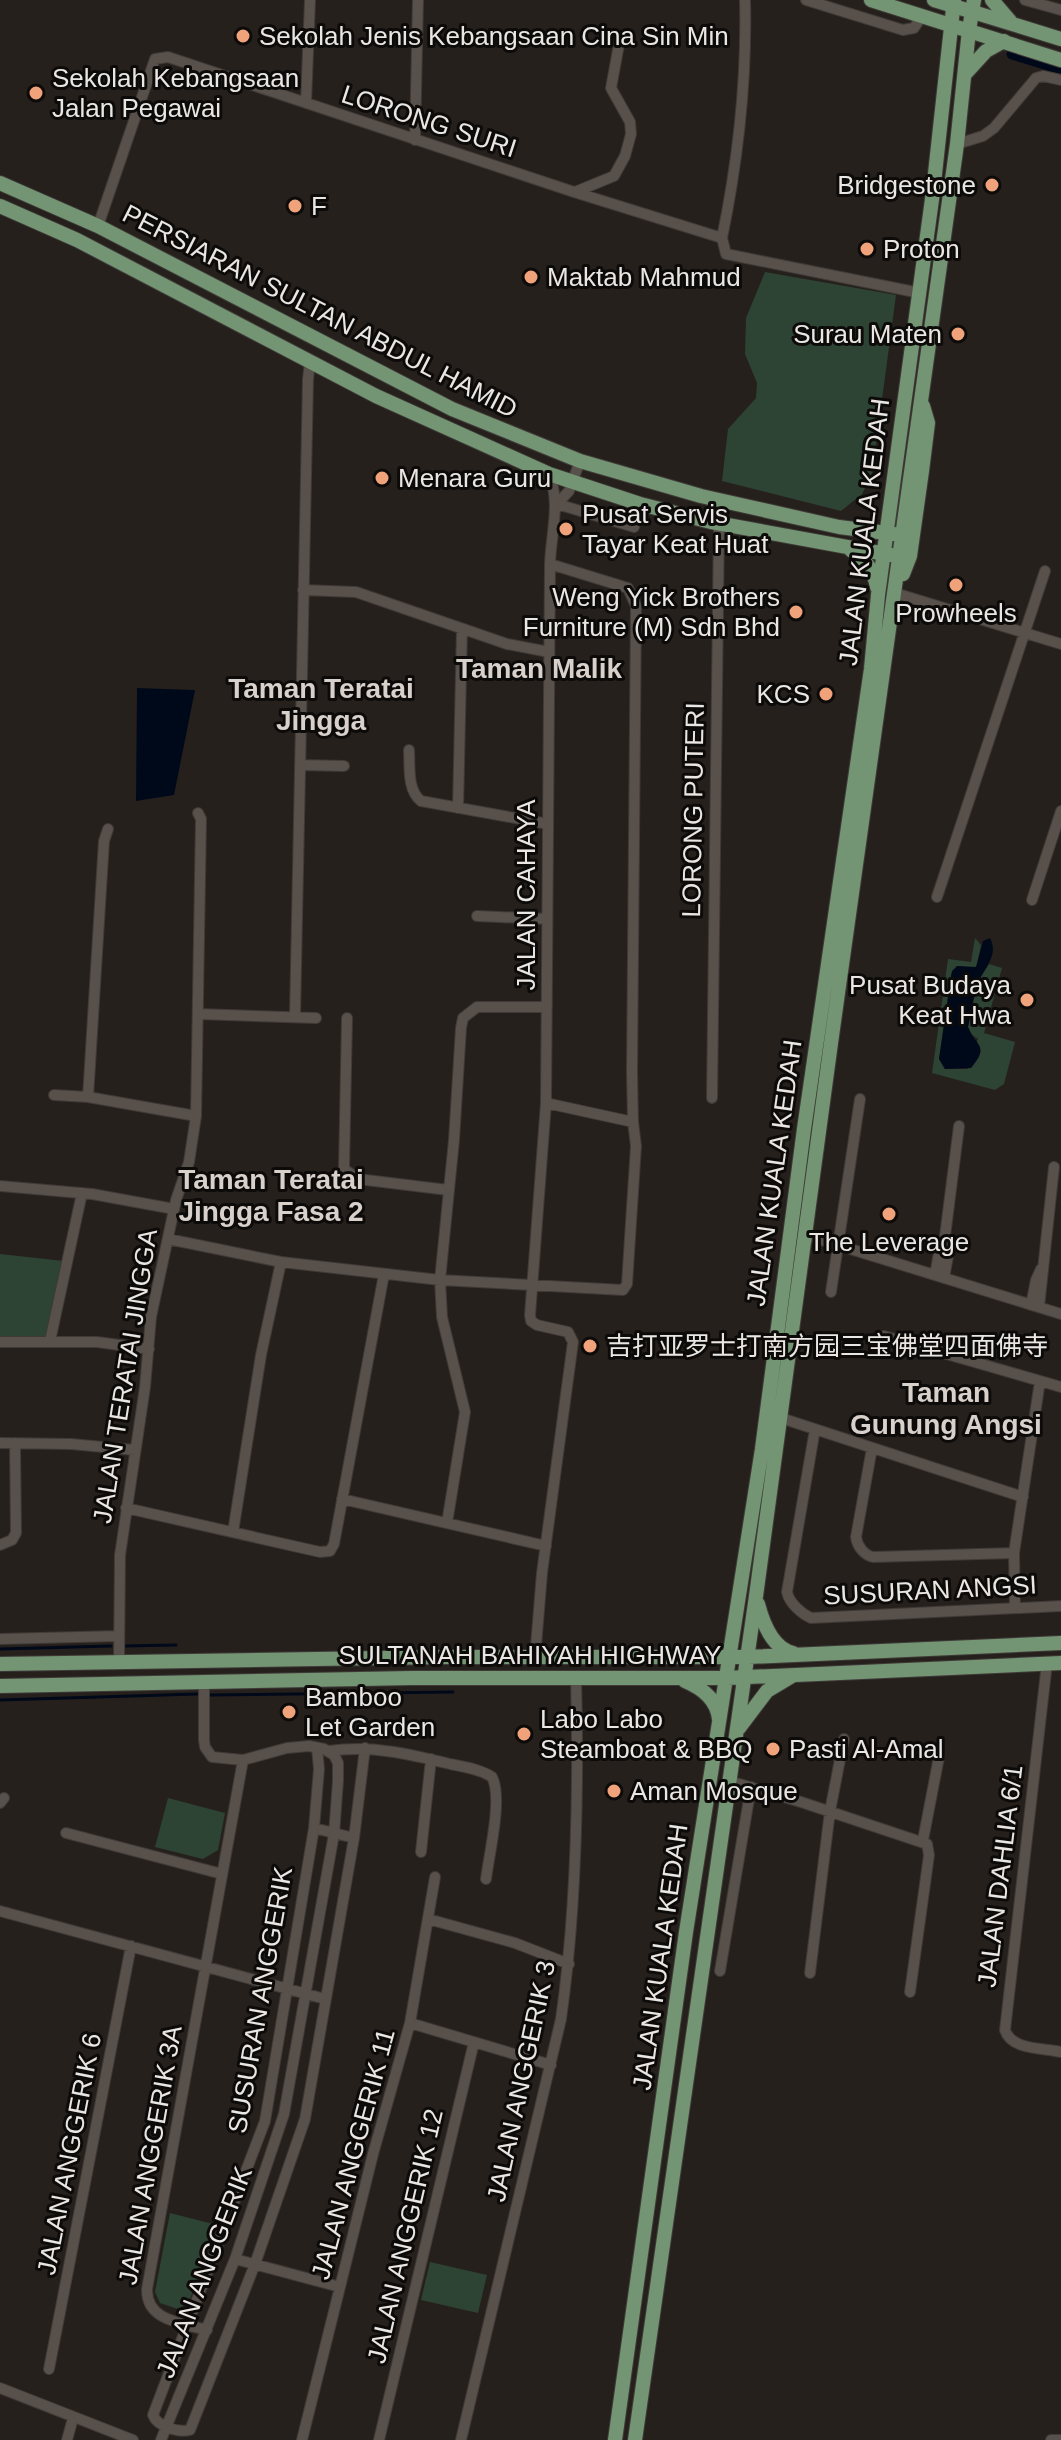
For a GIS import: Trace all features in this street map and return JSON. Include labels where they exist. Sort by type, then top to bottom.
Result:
[{"type":"main road","points":[[871,0],[1061,60]]},
{"type":"main road","points":[[934,0],[973,6],[1013,24],[1061,39]]},
{"type":"main road","points":[[992,0],[1013,24]]},
{"type":"main road","name":"JALAN KUALA KEDAH","points":[[635,2440],[781,1418],[777,1391],[804,1129],[871,669],[883,553],[920,293],[954,3]]},
{"type":"main road","name":"JALAN KUALA KEDAH","points":[[615,2440],[686,1932],[730,1657],[805,1235],[957,144],[973,6]]},
{"type":"main road","points":[[922,16],[943,45],[947,61]]},
{"type":"main road","points":[[965,74],[978,58],[1004,41]]},
{"type":"main road","name":"PERSIARAN SULTAN ABDUL HAMID","points":[[0,183],[98,226],[452,409],[580,461],[675,490],[839,527],[903,535]]},
{"type":"main road","name":"PERSIARAN SULTAN ABDUL HAMID","points":[[0,206],[113,259],[376,396],[572,483],[640,504],[719,523],[900,556]]},
{"type":"main road","points":[[113,259],[123,239]]},
{"type":"main road","points":[[895,593],[910,556],[918,507],[928,423],[921,397]]},
{"type":"main road","points":[[839,527],[861,525],[871,520],[891,495]]},
{"type":"main road","points":[[844,546],[865,560],[873,571],[878,595]]},
{"type":"main road","points":[[756,1596],[774,1641],[785,1651],[798,1654]]},
{"type":"main road","points":[[686,1658],[713,1650],[735,1632]]},
{"type":"main road","name":"SULTANAH BAHIYAH HIGHWAY","points":[[0,1664],[748,1657],[1061,1643]]},
{"type":"main road","points":[[345,1659],[348,1671],[412,1678]]},
{"type":"main road","points":[[204,1662],[241,1668],[318,1668],[325,1671],[326,1681]]},
{"type":"main road","name":"SULTANAH BAHIYAH HIGHWAY","points":[[0,1686],[412,1678],[727,1678],[1054,1663]]},
{"type":"main road","points":[[736,1732],[767,1691],[794,1675]]},
{"type":"main road","points":[[669,1678],[700,1688],[712,1699],[719,1715],[718,1732]]},
{"type":"main road","points":[[686,1932],[706,1934]]},
{"type":"street","points":[[306,103],[310,0]]},
{"type":"street","points":[[415,140],[418,0]]},
{"type":"street","points":[[745,0],[744,79],[722,238],[726,254],[920,293]]},
{"type":"street","points":[[806,0],[903,30],[914,28],[922,16]]},
{"type":"street","points":[[1025,0],[1061,10]]},
{"type":"street","points":[[574,192],[614,176],[622,165],[629,144],[630,122],[611,88],[620,39]]},
{"type":"street","name":"LORONG SURI","points":[[98,226],[155,59],[168,57],[722,238]]},
{"type":"street","points":[[957,144],[983,136],[994,128],[1036,78],[1043,76],[1061,80]]},
{"type":"street","points":[[295,1017],[310,362]]},
{"type":"street","name":"JALAN CAHAYA","points":[[557,504],[572,483],[580,461]]},
{"type":"street","name":"JALAN CAHAYA","points":[[546,1546],[573,1342],[568,1332],[531,1321],[546,1103],[550,564],[557,504],[549,474]]},
{"type":"street","points":[[557,504],[634,527],[640,504]]},
{"type":"street","name":"LORONG PUTERI","points":[[712,1098],[719,523]]},
{"type":"street","points":[[168,1239],[281,1262],[440,1280],[623,1290],[627,1284],[636,1146],[633,1122],[636,606],[628,588],[550,564]]},
{"type":"street","points":[[937,897],[1045,571]]},
{"type":"street","points":[[303,590],[352,591],[507,644],[549,652]]},
{"type":"street","points":[[895,593],[1061,644]]},
{"type":"street","points":[[458,808],[462,629]]},
{"type":"street","points":[[409,750],[411,788],[414,796],[421,801],[548,824]]},
{"type":"street","points":[[300,765],[344,766]]},
{"type":"street","points":[[1032,900],[1061,811]]},
{"type":"street","name":"JALAN TERATAI JINGGA","points":[[119,1663],[120,1555],[151,1317],[174,1209],[188,1166],[196,1116],[201,819],[198,813]]},
{"type":"street","points":[[88,1097],[104,841],[108,829]]},
{"type":"street","points":[[477,916],[547,919]]},
{"type":"street","points":[[447,1523],[465,1412],[442,1317],[440,1280],[463,1018],[477,1007],[547,1007]]},
{"type":"street","points":[[198,1014],[316,1018]]},
{"type":"street","points":[[347,1018],[344,1169],[358,1179],[448,1190]]},
{"type":"street","points":[[54,1095],[88,1097],[196,1116]]},
{"type":"street","points":[[831,1292],[860,1099]]},
{"type":"street","points":[[546,1103],[633,1122]]},
{"type":"street","points":[[939,1277],[948,1256],[944,1244],[959,1126]]},
{"type":"street","points":[[1035,1306],[1054,1167]]},
{"type":"street","points":[[0,1186],[82,1193],[174,1209]]},
{"type":"street","points":[[50,1341],[82,1193]]},
{"type":"street","points":[[805,1235],[1061,1314]]},
{"type":"street","points":[[233,1532],[261,1355],[281,1262]]},
{"type":"street","points":[[126,1508],[320,1552],[330,1551],[334,1544],[384,1274]]},
{"type":"street","points":[[884,1336],[1061,1387]]},
{"type":"street","points":[[0,1342],[97,1342],[149,1349]]},
{"type":"street","points":[[1015,1608],[1014,1553],[1040,1381]]},
{"type":"street","points":[[781,1418],[1023,1497]]},
{"type":"street","name":"SUSURAN ANGSI","points":[[815,1429],[787,1592],[789,1599],[805,1615],[811,1618],[1061,1606]]},
{"type":"street","points":[[0,1443],[71,1444],[135,1450]]},
{"type":"street","points":[[0,1545],[12,1540],[16,1533],[15,1443]]},
{"type":"street","points":[[872,1448],[856,1537],[858,1545],[867,1555],[1014,1553]]},
{"type":"street","points":[[342,1499],[546,1546],[535,1658]]},
{"type":"street","points":[[0,1639],[118,1636]]},
{"type":"street","name":"JALAN DAHLIA 6/1","points":[[1054,1663],[1005,2030],[1007,2037],[1016,2044],[1061,2052]]},
{"type":"street","name":"JALAN ANGGERIK 3","points":[[461,2440],[561,2019],[569,1964],[578,1797],[576,1677]]},
{"type":"street","points":[[204,1681],[204,1740],[212,1757],[243,1760],[287,1748],[329,1751],[365,1748],[399,1751],[487,1774],[495,1781],[496,1802],[486,1879]]},
{"type":"street","points":[[810,1973],[830,1811],[844,1739]]},
{"type":"street","name":"SUSURAN ANGGERIK","points":[[167,2426],[153,2419],[153,2415],[265,2121],[314,1828],[319,1769],[317,1748]]},
{"type":"street","points":[[167,2426],[180,2431],[190,2430],[255,2264],[305,2119],[354,1838],[365,1748]]},
{"type":"street","name":"JALAN ANGGERIK","points":[[161,2440],[235,2259],[284,2114],[334,1834],[339,1770],[334,1755],[329,1751]]},
{"type":"street","points":[[923,1840],[939,1757]]},
{"type":"street","points":[[421,1852],[431,1759]]},
{"type":"street","points":[[206,1967],[243,1760]]},
{"type":"street","points":[[729,1781],[923,1840],[927,1844],[929,1855],[910,1992]]},
{"type":"street","points":[[720,1971],[751,1787]]},
{"type":"street","points":[[314,1828],[354,1838]]},
{"type":"street","points":[[66,1833],[222,1874]]},
{"type":"street","name":"JALAN ANGGERIK 11","points":[[302,2440],[410,2023],[435,1877]]},
{"type":"street","points":[[0,1911],[325,1999]]},
{"type":"street","points":[[428,1919],[515,1943],[569,1964]]},
{"type":"street","name":"JALAN ANGGERIK 6","points":[[49,2369],[131,1946]]},
{"type":"street","name":"JALAN ANGGERIK 3A","points":[[188,2325],[158,2316],[148,2303],[147,2289],[206,1967]]},
{"type":"street","points":[[410,2023],[551,2065]]},
{"type":"street","name":"JALAN ANGGERIK 12","points":[[379,2440],[474,2042]]},
{"type":"street","points":[[284,2114],[305,2119]]},
{"type":"street","points":[[235,2259],[340,2287]]},
{"type":"street","points":[[188,2325],[207,2330]]},
{"type":"street","points":[[0,2388],[133,2440]]},
{"type":"street","points":[[67,2440],[73,2418]]},
{"type":"street","points":[[1051,2440],[1061,2440]]},
{"type":"green space","points":[[765,272],[896,295],[872,474],[862,494],[841,511],[722,481],[728,429],[756,398],[757,383],[745,354],[746,318]]},
{"type":"green space","points":[[975,938],[981,945],[977,965],[974,968],[957,966],[951,974],[939,1059],[945,1069],[968,1069],[978,1039],[968,1027],[978,981],[989,964],[1002,968],[984,1033],[1015,1042],[1004,1084],[995,1090],[932,1073],[948,959],[971,962]]},
{"type":"green space","points":[[0,1254],[64,1261],[47,1336],[0,1338]]},
{"type":"green space","points":[[168,1798],[225,1813],[218,1850],[203,1859],[155,1847]]},
{"type":"green space","points":[[170,2213],[217,2225],[189,2302],[178,2309],[160,2303],[155,2292]]},
{"type":"green space","points":[[430,2262],[487,2275],[478,2313],[421,2300]]},
{"type":"water","points":[[137,688],[195,690],[174,795],[136,801]]},
{"type":"water","points":[[990,938],[992,955],[977,986],[968,1027],[980,1046],[980,1055],[971,1068],[945,1069],[939,1059],[952,971],[957,966],[976,967],[983,941]]},
{"type":"waterway","points":[[1012,54],[1061,69]]},
{"type":"waterway","points":[[124,1646],[176,1645]]},
{"type":"waterway","points":[[0,1649],[111,1646]]},
{"type":"waterway","points":[[210,1695],[453,1692]]},
{"type":"waterway","points":[[0,1700],[197,1694]]},
{"type":"place","name":"Sekolah Jenis Kebangsaan Cina Sin Min","points":[[243,36]]},
{"type":"place","name":"Sekolah Kebangsaan Jalan Pegawai","points":[[36,93]]},
{"type":"place","name":"Bridgestone","points":[[992,185]]},
{"type":"place","name":"F","points":[[295,206]]},
{"type":"place","name":"Proton","points":[[867,249]]},
{"type":"place","name":"Maktab Mahmud","points":[[531,277]]},
{"type":"place","name":"Surau Maten","points":[[958,334]]},
{"type":"place","name":"Menara Guru","points":[[382,478]]},
{"type":"place","name":"Pusat Servis Tayar Keat Huat","points":[[566,529]]},
{"type":"place","name":"Prowheels","points":[[956,585]]},
{"type":"place","name":"Weng Yick Brothers Furniture (M) Sdn Bhd","points":[[796,612]]},
{"type":"place","name":"KCS","points":[[826,694]]},
{"type":"place","name":"Pusat Budaya Keat Hwa","points":[[1027,1000]]},
{"type":"place","name":"The Leverage","points":[[889,1214]]},
{"type":"place","name":"吉打亚罗士打南方园三宝佛堂四面佛寺","points":[[590,1346]]},
{"type":"place","name":"Bamboo Let Garden","points":[[289,1712]]},
{"type":"place","name":"Labo Labo Steamboat & BBQ","points":[[524,1734]]},
{"type":"place","name":"Pasti Al-Amal","points":[[773,1749]]},
{"type":"place","name":"Aman Mosque","points":[[614,1791]]},
{"type":"district","name":"Taman Malik","points":[[539,668]]},
{"type":"district","name":"Taman Teratai Jingga","points":[[321,704]]},
{"type":"district","name":"Taman Teratai Jingga Fasa 2","points":[[271,1195]]},
{"type":"district","name":"Taman Gunung Angsi","points":[[946,1408]]}]
